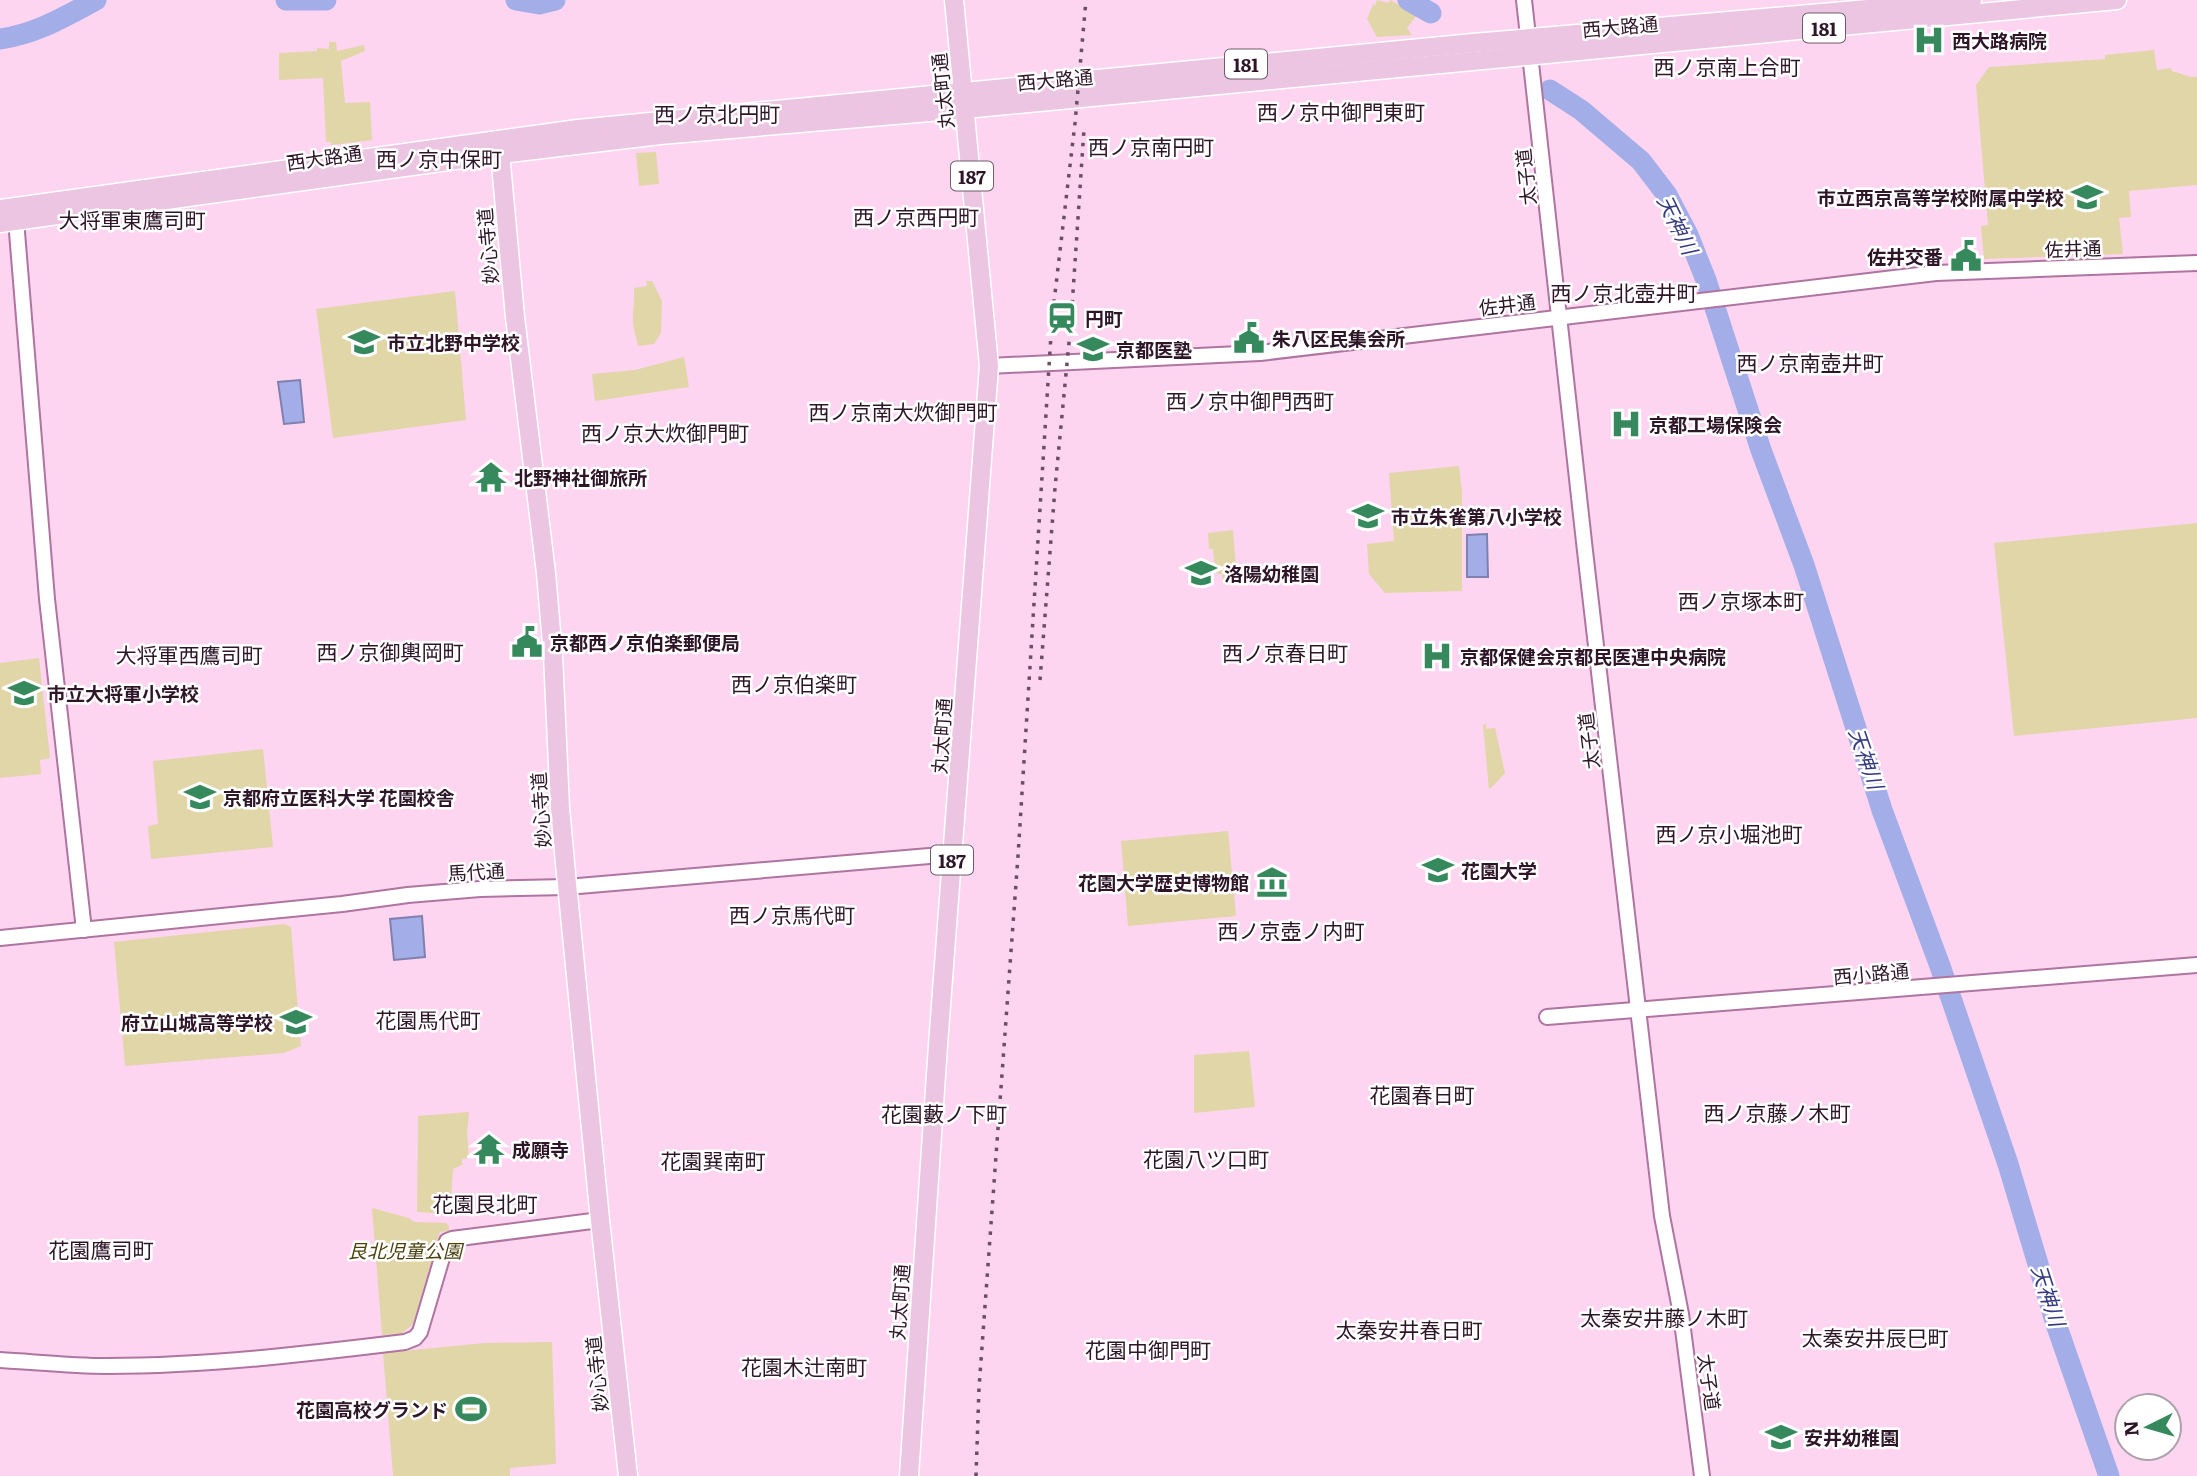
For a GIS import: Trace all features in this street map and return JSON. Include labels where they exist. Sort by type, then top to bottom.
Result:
[{"type":"main road","name":"丸太町通","points":[[909,1476],[989,366],[954,0]]},
{"type":"main road","name":"西大路通","points":[[0,209],[500,147],[660,135],[964,100],[1530,46],[1972,0]]},
{"type":"main road","name":"西大路通","points":[[1530,46],[2117,0]]},
{"type":"main road","name":"西大路通","points":[[8,221],[104,210],[500,147]]},
{"type":"main road","name":"妙心寺道","points":[[500,147],[515,317],[546,573],[567,887],[628,1476]]},
{"type":"street","name":"太子道","points":[[1524,0],[1662,1216],[1681,1314],[1702,1476]]},
{"type":"street","points":[[8,221],[84,930]]},
{"type":"street","name":"佐井通","points":[[989,366],[1260,353],[1936,273],[2197,263]]},
{"type":"street","name":"馬代通","points":[[0,938],[408,895],[480,889],[567,887],[941,855],[953,846]]},
{"type":"street","name":"西小路通","points":[[1547,1017],[2197,965]]},
{"type":"street","points":[[0,1360],[134,1365],[267,1359],[405,1342],[415,1338],[420,1332],[447,1241],[452,1238],[600,1220]]},
{"type":"green space","points":[[1377,0],[1388,3],[1391,0],[1416,16],[1407,28],[1412,35],[1377,37],[1367,19]]},
{"type":"green space","points":[[329,42],[336,42],[337,51],[364,45],[365,51],[341,61],[345,103],[370,102],[372,140],[332,145],[331,142],[326,142],[323,78],[279,80],[279,53],[329,49]]},
{"type":"green space","name":"市立西京高等学校附属中学校","points":[[2154,50],[2157,70],[2171,68],[2172,71],[2197,77],[2197,185],[2129,191],[2131,217],[2119,218],[2123,254],[1984,259],[1981,226],[1988,225],[1976,85],[1989,67],[2105,59],[2105,55]]},
{"type":"green space","points":[[656,152],[659,184],[639,186],[636,153]]},
{"type":"green space","points":[[646,281],[652,281],[662,301],[661,333],[654,344],[638,346],[633,325],[634,288],[647,286]]},
{"type":"green space","points":[[455,291],[466,420],[333,438],[316,309]]},
{"type":"green space","points":[[684,357],[689,387],[595,401],[592,374],[635,370]]},
{"type":"green space","points":[[1459,466],[1462,492],[1462,591],[1385,593],[1369,574],[1367,544],[1394,541],[1389,473]]},
{"type":"green space","points":[[2197,523],[2197,718],[2014,736],[1994,543]]},
{"type":"green space","points":[[1233,530],[1237,582],[1223,583],[1222,574],[1215,571],[1217,567],[1213,549],[1209,549],[1208,533]]},
{"type":"green space","points":[[39,658],[50,758],[40,760],[41,774],[0,778],[0,663]]},
{"type":"green space","points":[[1486,724],[1486,729],[1495,728],[1505,773],[1489,790],[1483,725]]},
{"type":"green space","points":[[263,749],[273,847],[151,859],[148,826],[158,824],[153,761]]},
{"type":"green space","points":[[1228,831],[1236,916],[1128,926],[1121,841]]},
{"type":"green space","points":[[284,924],[291,927],[301,1046],[284,1053],[125,1066],[114,942]]},
{"type":"green space","points":[[1249,1051],[1255,1107],[1194,1113],[1194,1055]]},
{"type":"green space","points":[[469,1112],[469,1158],[462,1159],[462,1165],[453,1169],[450,1214],[417,1212],[418,1116]]},
{"type":"green space","name":"艮北児童公園","points":[[372,1208],[409,1218],[414,1222],[446,1223],[449,1226],[449,1231],[440,1232],[413,1324],[401,1334],[382,1335]]},
{"type":"green space","name":"花園高校グランド","points":[[552,1342],[556,1464],[510,1468],[510,1476],[393,1476],[383,1353],[484,1343]]},
{"type":"water","points":[[300,380],[304,422],[284,424],[278,382]]},
{"type":"water","points":[[1487,534],[1488,577],[1467,577],[1467,535]]},
{"type":"water","points":[[422,916],[425,957],[394,960],[390,919]]},
{"type":"waterway","name":"天神川","points":[[0,39],[38,29],[96,0]]},
{"type":"waterway","name":"天神川","points":[[286,0],[326,0]]},
{"type":"waterway","name":"天神川","points":[[516,0],[539,4],[555,0]]},
{"type":"waterway","name":"天神川","points":[[1408,0],[1431,13]]},
{"type":"waterway","name":"天神川","points":[[1550,90],[1581,110],[1641,161],[1667,195],[1688,235],[1706,280],[1761,450],[1804,565],[1882,810],[1940,966],[2008,1164],[2056,1324],[2109,1476]]},
{"type":"railway","points":[[976,1476],[979,1388],[1018,856],[1052,319],[1086,0]]},
{"type":"railway","points":[[1040,680],[1071,322],[1084,129]]},
{"type":"place","name":"西大路病院","points":[[1929,40]]},
{"type":"place","name":"市立西京高等学校附属中学校","points":[[2087,197]]},
{"type":"place","name":"佐井交番","points":[[1966,256]]},
{"type":"place","name":"円町","points":[[1062,318]]},
{"type":"place","name":"朱八区民集会所","points":[[1249,338]]},
{"type":"place","name":"市立北野中学校","points":[[364,342]]},
{"type":"place","name":"京都医塾","points":[[1093,349]]},
{"type":"place","name":"京都工場保険会","points":[[1626,424]]},
{"type":"place","name":"北野神社御旅所","points":[[491,477]]},
{"type":"place","name":"市立朱雀第八小学校","points":[[1368,516]]},
{"type":"place","name":"洛陽幼稚園","points":[[1201,573]]},
{"type":"place","name":"京都西ノ京伯楽郵便局","points":[[527,642]]},
{"type":"place","name":"京都保健会京都民医連中央病院","points":[[1437,656]]},
{"type":"place","name":"市立大将軍小学校","points":[[24,693]]},
{"type":"place","name":"京都府立医科大学 花園校舎","points":[[200,797]]},
{"type":"place","name":"花園大学","points":[[1438,870]]},
{"type":"place","name":"花園大学歴史博物館","points":[[1272,882]]},
{"type":"place","name":"府立山城高等学校","points":[[296,1022]]},
{"type":"place","name":"成願寺","points":[[489,1149]]},
{"type":"place","name":"花園高校グランド","points":[[471,1409]]},
{"type":"place","name":"安井幼稚園","points":[[1781,1437]]},
{"type":"district","name":"西ノ京南上合町","points":[[1727,65]]},
{"type":"district","name":"西ノ京中御門東町","points":[[1341,110]]},
{"type":"district","name":"西ノ京北円町","points":[[717,112]]},
{"type":"district","name":"西ノ京南円町","points":[[1151,145]]},
{"type":"district","name":"西ノ京中保町","points":[[439,157]]},
{"type":"district","name":"西ノ京西円町","points":[[916,215]]},
{"type":"district","name":"大将軍東鷹司町","points":[[132,218]]},
{"type":"district","name":"西ノ京北壺井町","points":[[1624,291]]},
{"type":"district","name":"西ノ京南壺井町","points":[[1810,361]]},
{"type":"district","name":"西ノ京中御門西町","points":[[1250,399]]},
{"type":"district","name":"西ノ京南大炊御門町","points":[[903,410]]},
{"type":"district","name":"西ノ京大炊御門町","points":[[665,431]]},
{"type":"district","name":"西ノ京塚本町","points":[[1741,599]]},
{"type":"district","name":"西ノ京御輿岡町","points":[[390,650]]},
{"type":"district","name":"西ノ京春日町","points":[[1285,651]]},
{"type":"district","name":"大将軍西鷹司町","points":[[189,653]]},
{"type":"district","name":"西ノ京伯楽町","points":[[794,682]]},
{"type":"district","name":"西ノ京小堀池町","points":[[1729,832]]},
{"type":"district","name":"西ノ京馬代町","points":[[792,913]]},
{"type":"district","name":"西ノ京壺ノ内町","points":[[1291,929]]},
{"type":"district","name":"花園馬代町","points":[[428,1018]]},
{"type":"district","name":"花園春日町","points":[[1422,1093]]},
{"type":"district","name":"西ノ京藤ノ木町","points":[[1777,1111]]},
{"type":"district","name":"花園藪ノ下町","points":[[944,1112]]},
{"type":"district","name":"花園八ツ口町","points":[[1206,1157]]},
{"type":"district","name":"花園巽南町","points":[[713,1159]]},
{"type":"district","name":"花園艮北町","points":[[485,1202]]},
{"type":"district","name":"花園鷹司町","points":[[101,1248]]},
{"type":"district","name":"太秦安井藤ノ木町","points":[[1664,1316]]},
{"type":"district","name":"太秦安井春日町","points":[[1409,1328]]},
{"type":"district","name":"太秦安井辰巳町","points":[[1875,1336]]},
{"type":"district","name":"花園中御門町","points":[[1148,1348]]},
{"type":"district","name":"花園木辻南町","points":[[804,1365]]}]
